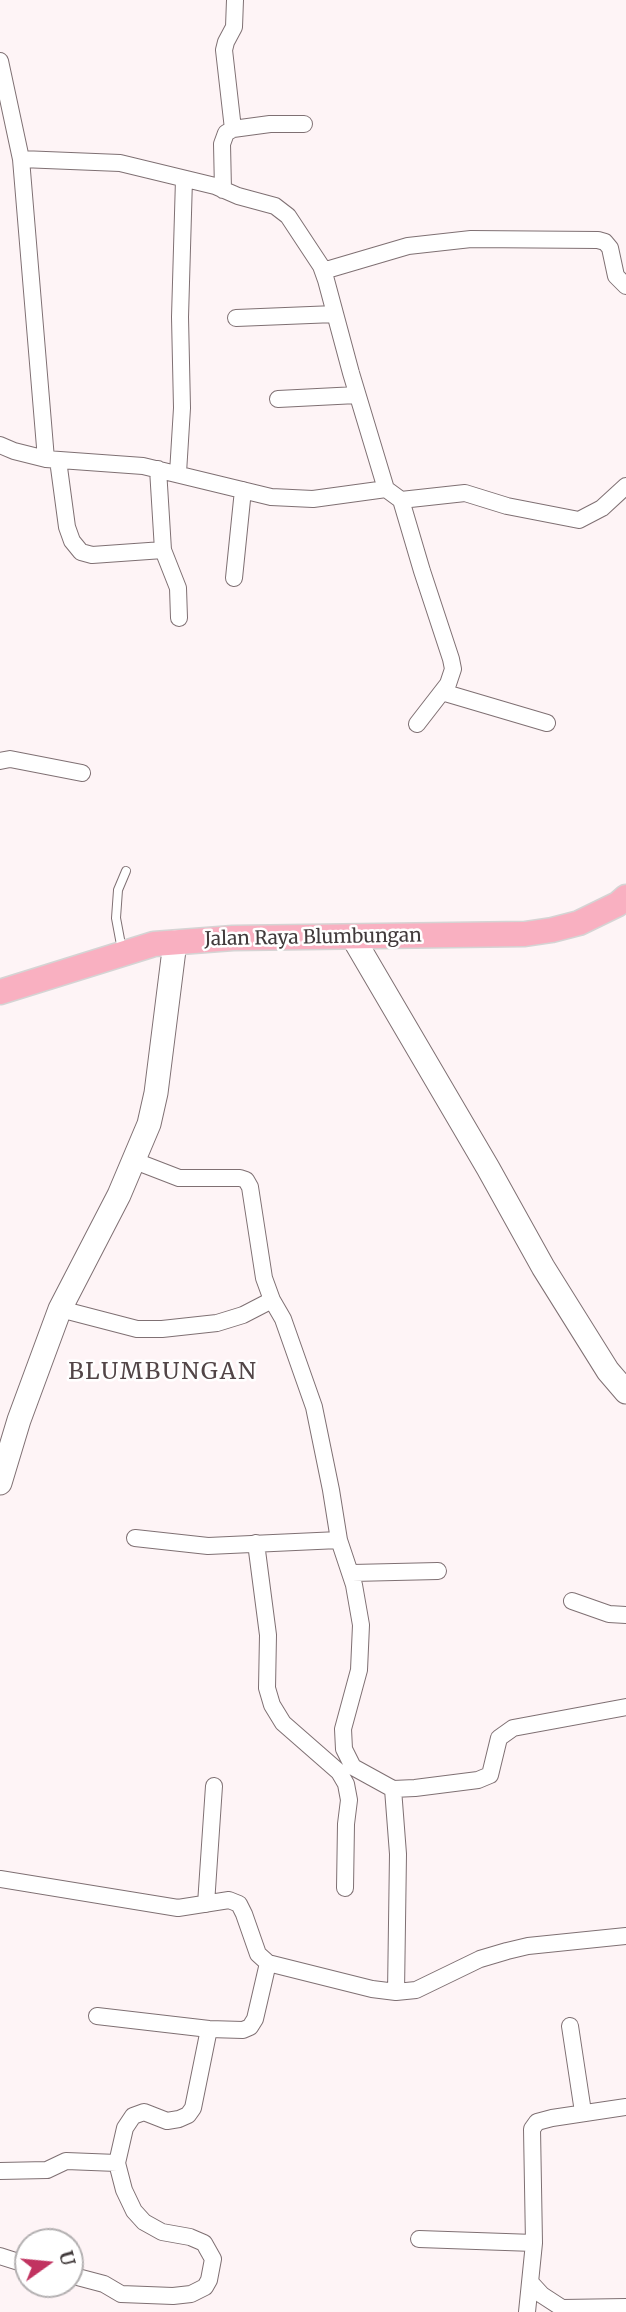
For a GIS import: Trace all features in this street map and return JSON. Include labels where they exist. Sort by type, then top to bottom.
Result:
[{"type":"main road","name":"Jalan Raya Blumbungan","points":[[0,992],[155,944],[233,938],[525,933],[579,923],[597,916],[626,897]]},
{"type":"street","points":[[233,129],[224,50],[234,27],[235,0]]},
{"type":"street","points":[[0,61],[22,159],[52,460],[67,527],[72,541],[81,552],[92,555],[163,550]]},
{"type":"street","points":[[223,190],[222,144],[226,132],[270,124],[304,124]]},
{"type":"street","points":[[22,159],[120,163],[275,206],[288,216],[323,271],[386,489],[401,500],[451,659],[451,677],[417,724]]},
{"type":"street","points":[[178,473],[182,408],[180,317],[184,179]]},
{"type":"street","points":[[323,271],[408,246],[471,239],[598,240],[605,242],[610,248],[616,275],[626,286]]},
{"type":"street","points":[[236,318],[335,314]]},
{"type":"street","points":[[278,399],[357,395]]},
{"type":"street","points":[[0,445],[21,454],[52,460],[143,466],[271,498],[313,499],[386,489]]},
{"type":"street","points":[[158,469],[163,550],[178,588],[179,618]]},
{"type":"street","points":[[401,500],[465,494],[521,509],[579,520],[602,508],[626,486]]},
{"type":"street","points":[[234,578],[243,490]]},
{"type":"street","points":[[442,692],[547,723]]},
{"type":"street","points":[[0,761],[9,759],[82,773]]},
{"type":"street","points":[[352,936],[543,1267],[617,1370],[626,1392]]},
{"type":"street","points":[[0,1483],[19,1420],[60,1309],[135,1161],[149,1124],[156,1093],[175,942]]},
{"type":"street","points":[[135,1161],[178,1178],[246,1180],[250,1187],[264,1278],[283,1320],[314,1406],[339,1540],[352,1573],[361,1625],[359,1670],[343,1729],[344,1749],[353,1767],[393,1789],[485,1778],[492,1772],[496,1748],[504,1732],[523,1725],[626,1707]]},
{"type":"street","points":[[60,1309],[137,1329],[162,1329],[217,1323],[243,1315],[272,1300]]},
{"type":"street","points":[[135,1538],[191,1545],[339,1540]]},
{"type":"street","points":[[256,1544],[268,1635],[267,1688],[272,1705],[283,1723],[339,1772],[346,1784],[349,1800],[345,1888]]},
{"type":"street","points":[[352,1573],[438,1571]]},
{"type":"street","points":[[572,1601],[609,1614],[626,1615]]},
{"type":"street","points":[[206,1904],[214,1786]]},
{"type":"street","points":[[393,1789],[398,1854],[396,1992]]},
{"type":"street","points":[[0,1880],[178,1908],[229,1900],[239,1904],[258,1954],[268,1963],[372,1989],[396,1992],[416,1990],[480,1959],[507,1951],[528,1946],[626,1936]]},
{"type":"street","points":[[97,2016],[233,2031],[250,2026],[255,2020],[268,1963]]},
{"type":"street","points":[[570,2026],[583,2112]]},
{"type":"street","points":[[84,2279],[104,2284],[121,2294],[173,2296],[191,2294],[205,2287],[209,2280],[213,2259],[204,2243],[162,2232],[144,2222],[134,2211],[117,2163],[125,2128],[133,2116],[144,2112],[167,2122],[179,2119],[193,2108],[209,2029]]},
{"type":"street","points":[[527,2312],[534,2243],[532,2129],[537,2122],[583,2112],[626,2107]]},
{"type":"street","points":[[0,2171],[47,2170],[66,2161],[117,2163]]},
{"type":"street","points":[[419,2239],[534,2243]]},
{"type":"street","points":[[531,2283],[542,2295],[562,2308],[626,2307]]},
{"type":"lane","points":[[122,953],[116,918],[118,890],[126,871]]},
{"type":"district","name":"BLUMBUNGAN","points":[[163,1372]]}]
